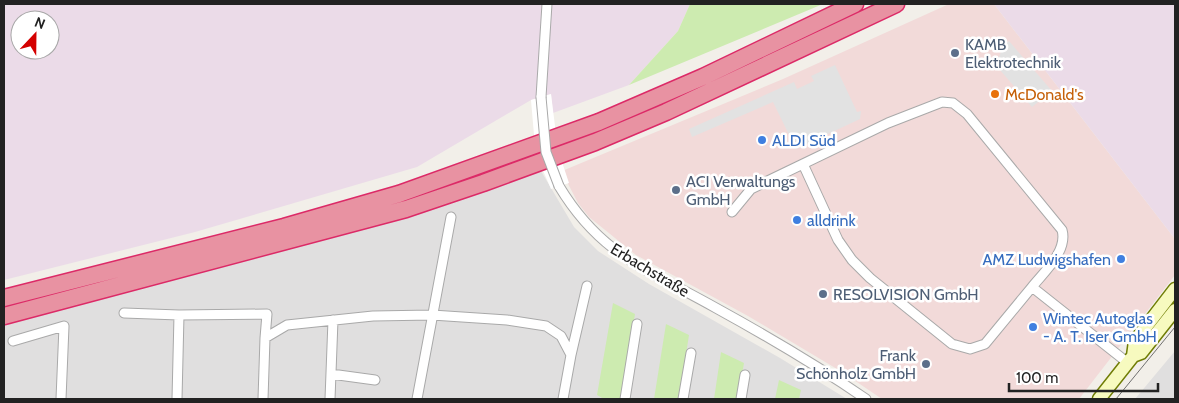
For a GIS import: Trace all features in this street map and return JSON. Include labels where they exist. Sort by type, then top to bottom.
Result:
[{"type":"highway","points":[[4,298],[284,227],[399,194],[599,122],[711,73],[855,4]]},
{"type":"highway","points":[[4,316],[388,214],[484,183],[595,142],[666,112],[896,4]]},
{"type":"main road","points":[[1130,360],[1135,341],[1175,289]]},
{"type":"main road","points":[[1099,399],[1130,360],[1142,352],[1175,310]]},
{"type":"street","name":"Erbachstraße","points":[[547,4],[541,97],[546,152],[559,186],[585,223],[600,239],[629,261],[735,318],[866,399]]},
{"type":"street","points":[[732,212],[751,188],[888,123],[936,103],[947,102],[958,106],[1023,180],[1062,230],[1064,240],[1060,251],[1032,288],[985,344],[970,349],[952,344],[870,278],[852,260],[838,240],[803,164]]},
{"type":"street","points":[[417,399],[451,217]]},
{"type":"street","points":[[563,399],[571,355],[588,286]]},
{"type":"street","points":[[1032,288],[1130,360]]},
{"type":"street","points":[[124,313],[179,315],[267,314],[262,399]]},
{"type":"street","points":[[177,399],[179,315]]},
{"type":"street","points":[[265,338],[287,325],[373,316],[432,315],[507,320],[546,326],[561,336],[571,355]]},
{"type":"street","points":[[330,399],[332,320]]},
{"type":"street","points":[[625,399],[637,324]]},
{"type":"street","points":[[13,341],[64,326],[61,399]]},
{"type":"street","points":[[683,399],[690,353]]},
{"type":"street","points":[[331,374],[374,380]]},
{"type":"street","points":[[741,399],[745,375]]},
{"type":"shaded area","points":[[4,4],[690,4],[678,31],[629,85],[553,113],[551,94],[531,100],[417,167],[195,232],[4,280]]},
{"type":"shaded area","points":[[949,4],[994,4],[1175,239],[1175,275],[1079,399],[882,399],[842,372],[748,316],[636,255],[589,217],[578,203],[565,178],[562,171],[783,79]]},
{"type":"shaded area","points":[[994,4],[1175,4],[1175,239]]},
{"type":"shaded area","points":[[1009,41],[1052,91],[1032,107],[993,62],[999,57],[1003,46]]},
{"type":"shaded area","points":[[835,65],[857,112],[861,111],[860,119],[796,149],[773,102],[692,137],[689,129],[794,82],[797,89],[814,81],[811,76]]},
{"type":"shaded area","points":[[541,171],[574,227],[598,251],[649,284],[780,358],[847,399],[4,399],[4,316]]},
{"type":"shaded area","points":[[1175,351],[1175,399],[1135,399]]},
{"type":"green space","points":[[690,4],[823,4],[629,85],[678,31]]},
{"type":"green space","points":[[613,303],[635,314],[621,399],[604,399],[597,395]]},
{"type":"green space","points":[[666,324],[689,335],[679,399],[654,399]]},
{"type":"green space","points":[[721,352],[744,363],[738,399],[714,399]]},
{"type":"green space","points":[[779,380],[801,390],[799,399],[775,399]]},
{"type":"pier","points":[[551,94],[558,150],[569,183],[551,189],[541,166],[534,135],[531,100]]},
{"type":"tram line","points":[[1116,399],[1175,327]]},
{"type":"place","name":"KAMB Elektrotechnik","points":[[955,53]]},
{"type":"place","name":"McDonald's","points":[[995,94]]},
{"type":"place","name":"ALDI Süd","points":[[762,140]]},
{"type":"place","name":"ACI Verwaltungs GmbH","points":[[676,190]]},
{"type":"place","name":"alldrink","points":[[797,220]]},
{"type":"place","name":"AMZ Ludwigshafen","points":[[1121,259]]},
{"type":"place","name":"RESOLVISION GmbH","points":[[823,294]]},
{"type":"place","name":"Wintec Autoglas - A. T. Iser GmbH","points":[[1033,327]]},
{"type":"place","name":"Frank Schönholz GmbH","points":[[926,364]]}]
